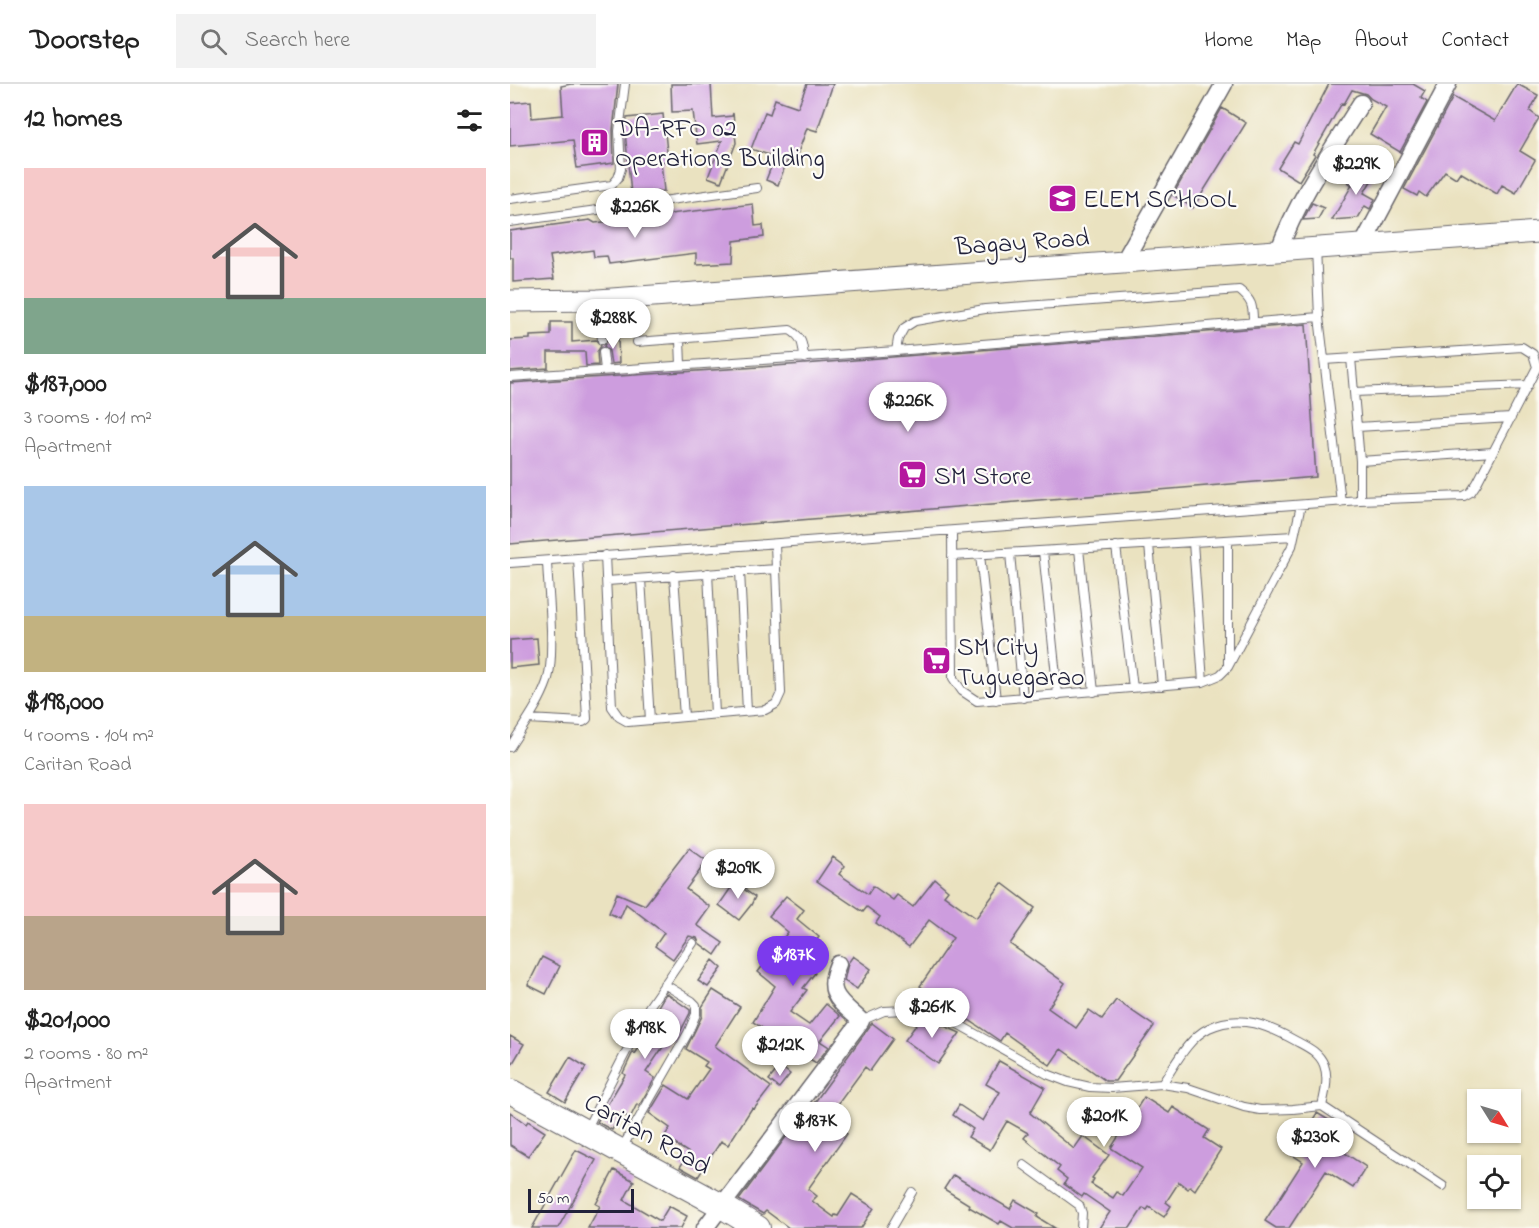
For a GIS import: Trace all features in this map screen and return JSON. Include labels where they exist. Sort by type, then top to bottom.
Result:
[{"type":"main road","name":"Caritan Road","points":[[510,1091],[758,1228]]},
{"type":"street","points":[[1124,261],[1224,84]]},
{"type":"street","points":[[1363,244],[1448,84]]},
{"type":"street","points":[[1279,250],[1285,232],[1361,103]]},
{"type":"street","name":"Bagay Road","points":[[510,301],[598,300],[1539,232]]},
{"type":"street","points":[[705,1228],[720,1205],[861,1021],[836,996],[831,986],[832,976],[838,964]]},
{"type":"lane","points":[[510,199],[612,185],[621,169],[619,131],[625,84]]},
{"type":"lane","points":[[510,222],[757,188]]},
{"type":"lane","points":[[1316,247],[1319,317],[1341,502]]},
{"type":"lane","points":[[896,351],[898,339],[904,327],[915,321],[985,309],[1239,290],[1253,304],[1253,321]]},
{"type":"lane","points":[[598,300],[602,340]]},
{"type":"lane","points":[[510,377],[804,358],[1319,317]]},
{"type":"lane","points":[[637,342],[790,330],[798,334],[803,342],[804,358]]},
{"type":"lane","points":[[680,340],[681,366]]},
{"type":"lane","points":[[510,564],[1301,504],[1464,496],[1471,492],[1477,483],[1537,367],[1533,354],[1522,347],[1324,360]]},
{"type":"lane","points":[[603,352],[604,370]]},
{"type":"lane","points":[[1352,358],[1360,461],[1360,500]]},
{"type":"lane","points":[[1354,392],[1528,385]]},
{"type":"lane","points":[[1357,427],[1511,418]]},
{"type":"lane","points":[[1360,461],[1493,452]]},
{"type":"lane","points":[[952,531],[953,678],[962,691],[977,701],[1023,698],[1203,682],[1220,675],[1228,667],[1292,546],[1301,504]]},
{"type":"lane","points":[[952,556],[1294,536]]},
{"type":"lane","points":[[1228,540],[1228,667]]},
{"type":"lane","points":[[1192,542],[1203,682]]},
{"type":"lane","points":[[605,555],[612,707],[619,717],[628,722],[765,710],[776,704],[781,693],[775,544]]},
{"type":"lane","points":[[1149,544],[1162,686]]},
{"type":"lane","points":[[1116,546],[1133,688]]},
{"type":"lane","points":[[1079,549],[1094,692]]},
{"type":"lane","points":[[1043,551],[1058,695]]},
{"type":"lane","points":[[1010,553],[1023,698]]},
{"type":"lane","points":[[980,555],[996,700]]},
{"type":"lane","points":[[528,719],[583,722],[587,719],[578,558]]},
{"type":"lane","points":[[510,747],[547,682],[551,661],[547,561]]},
{"type":"lane","points":[[607,581],[776,569]]},
{"type":"lane","points":[[740,571],[747,711]]},
{"type":"lane","points":[[708,573],[715,714]]},
{"type":"lane","points":[[674,576],[684,717]]},
{"type":"lane","points":[[641,579],[650,720]]},
{"type":"lane","points":[[585,1132],[650,1007],[693,943]]},
{"type":"lane","points":[[620,1151],[688,1033],[696,1014],[696,1005],[692,1001],[664,984]]},
{"type":"lane","points":[[861,1021],[884,1011],[929,1012],[956,1023],[1047,1074],[1090,1087],[1112,1089],[1162,1084],[1188,1088],[1244,1107],[1260,1110],[1322,1106],[1443,1186]]},
{"type":"lane","points":[[1162,1084],[1190,1043],[1208,1028],[1234,1021],[1253,1022],[1272,1028],[1315,1051],[1324,1064],[1326,1082],[1322,1106]]},
{"type":"lane","points":[[1024,1165],[1079,1205],[1083,1213],[1081,1228]]},
{"type":"lane","points":[[891,1228],[912,1192]]},
{"type":"building","points":[[618,84],[613,130],[614,163],[577,168],[573,140],[510,146],[510,103],[531,101],[532,118],[563,115],[561,86]]},
{"type":"building","points":[[671,84],[711,84],[713,118],[732,116],[733,113],[736,143],[721,182],[708,177],[722,141],[697,144],[693,111],[672,112]]},
{"type":"building","points":[[807,84],[833,84],[817,131],[807,128],[794,164],[787,161],[778,185],[766,180],[775,157],[751,149],[765,112],[770,114],[775,99],[798,107]]},
{"type":"building","points":[[1329,84],[1413,84],[1425,91],[1421,98],[1427,102],[1400,152],[1370,134],[1386,107],[1366,94],[1352,90],[1344,104],[1342,103],[1299,181],[1278,168],[1294,142],[1298,144]]},
{"type":"building","points":[[1517,84],[1538,95],[1530,111],[1539,118],[1520,151],[1535,160],[1516,193],[1502,185],[1497,194],[1460,172],[1456,178],[1445,171],[1426,197],[1419,192],[1417,196],[1404,189],[1453,97],[1495,121]]},
{"type":"building","points":[[1222,108],[1246,123],[1193,208],[1173,195]]},
{"type":"building","points":[[663,114],[668,161],[661,162],[664,191],[631,194],[625,131],[627,118]]},
{"type":"building","points":[[1356,166],[1374,176],[1364,193],[1375,199],[1370,209],[1365,206],[1358,218],[1332,220],[1352,185],[1348,182]]},
{"type":"building","points":[[1312,203],[1324,208],[1318,219],[1303,220]]},
{"type":"building","points":[[753,204],[755,226],[763,225],[764,237],[734,241],[733,262],[696,264],[696,253],[609,264],[607,256],[594,257],[593,250],[550,256],[554,279],[513,282],[510,231],[590,220],[595,223]]},
{"type":"building","points":[[551,322],[572,322],[572,342],[596,340],[601,346],[597,352],[598,365],[586,366],[585,352],[548,352],[548,368],[510,371],[510,340],[551,335]]},
{"type":"building","points":[[1306,324],[1316,477],[510,544],[510,383],[804,364]]},
{"type":"building","points":[[608,339],[618,339],[619,363],[611,364],[609,351],[604,346]]},
{"type":"building","points":[[537,638],[539,665],[510,668],[510,640]]},
{"type":"building","points":[[689,848],[707,861],[686,889],[710,907],[697,925],[723,943],[715,955],[699,943],[697,938],[689,936],[673,959],[655,946],[664,933],[626,904],[620,918],[609,913],[617,893],[645,905]]},
{"type":"building","points":[[833,857],[845,866],[839,874],[868,894],[873,886],[893,900],[897,895],[913,907],[935,879],[948,890],[944,895],[976,918],[1002,883],[1035,908],[1010,944],[1065,983],[1048,1008],[1076,1028],[1089,1010],[1102,1019],[1116,1000],[1154,1026],[1115,1081],[1106,1081],[1061,1049],[1050,1065],[1005,1033],[1000,1041],[969,1020],[967,1022],[929,1006],[935,997],[920,986],[953,938],[929,920],[909,947],[876,923],[880,917],[867,907],[863,912],[817,881]]},
{"type":"building","points":[[737,879],[748,886],[745,890],[755,897],[739,920],[719,905]]},
{"type":"building","points":[[786,896],[804,910],[797,919],[819,937],[800,961],[815,973],[803,988],[807,990],[790,1012],[809,1025],[826,1004],[840,1016],[820,1041],[829,1047],[816,1063],[753,1022],[775,986],[758,972],[788,932],[769,916]]},
{"type":"building","points":[[853,956],[871,969],[857,989],[844,981],[848,963]]},
{"type":"building","points":[[542,957],[560,966],[546,994],[528,985]]},
{"type":"building","points":[[713,960],[722,968],[708,987],[698,981]]},
{"type":"building","points":[[713,990],[740,1007],[715,1046],[771,1087],[754,1109],[752,1108],[728,1145],[721,1141],[698,1177],[680,1167],[689,1153],[664,1137],[670,1128],[649,1113],[666,1085],[688,1099],[709,1069],[704,1066],[707,1062],[686,1049],[702,1016],[702,1007]]},
{"type":"building","points":[[666,993],[690,1010],[690,1013],[675,1042],[669,1038],[646,1072],[655,1078],[639,1106],[637,1104],[630,1118],[621,1114],[612,1130],[597,1122],[625,1075],[623,1073],[633,1052],[635,1054],[647,1035],[643,1032]]},
{"type":"building","points":[[921,1018],[927,1018],[960,1033],[938,1064],[905,1040]]},
{"type":"building","points":[[872,1023],[893,1039],[870,1071],[865,1067],[827,1119],[847,1134],[808,1189],[817,1196],[812,1201],[834,1217],[838,1216],[852,1194],[874,1208],[861,1228],[789,1228],[766,1211],[763,1214],[739,1200],[789,1133],[791,1135]]},
{"type":"building","points":[[510,1036],[524,1044],[510,1068]]},
{"type":"building","points":[[570,1057],[586,1067],[565,1102],[549,1092]]},
{"type":"building","points":[[999,1061],[1045,1087],[1030,1113],[1074,1149],[1083,1136],[1109,1155],[1092,1178],[1094,1179],[1091,1184],[1113,1198],[1117,1192],[1123,1196],[1142,1168],[1111,1148],[1144,1097],[1169,1113],[1173,1107],[1209,1130],[1204,1138],[1221,1149],[1195,1190],[1190,1186],[1188,1189],[1179,1182],[1166,1202],[1171,1206],[1164,1217],[1149,1207],[1147,1210],[1143,1208],[1130,1228],[1099,1228],[1110,1212],[1084,1194],[1082,1197],[1064,1184],[1067,1179],[1057,1171],[1060,1167],[1024,1138],[1028,1133],[1007,1121],[990,1150],[968,1137],[973,1129],[953,1115],[959,1105],[983,1121],[1000,1092],[986,1084]]},
{"type":"building","points":[[780,1066],[790,1074],[779,1088],[769,1080]]},
{"type":"building","points":[[510,1112],[526,1124],[528,1121],[545,1132],[528,1156],[510,1145]]},
{"type":"building","points":[[1317,1113],[1350,1133],[1339,1149],[1366,1167],[1353,1188],[1326,1171],[1289,1228],[1276,1228],[1265,1221],[1303,1162],[1291,1154]]},
{"type":"building","points":[[576,1150],[596,1160],[558,1228],[532,1228]]},
{"type":"building","points":[[614,1170],[634,1181],[624,1200],[660,1221],[669,1206],[687,1216],[681,1228],[588,1228],[600,1206],[596,1204]]},
{"type":"building","points":[[953,1175],[1010,1209],[1015,1200],[1039,1214],[1037,1217],[1055,1228],[1013,1228],[1001,1221],[999,1224],[944,1189]]},
{"type":"place","name":"DA-RFO 02 Operations Building","points":[[594,142]]},
{"type":"place","name":"ELEM SCHOOL","points":[[1062,198]]},
{"type":"place","name":"SM Store","points":[[913,475]]},
{"type":"place","name":"SM City Tuguegarao","points":[[936,661]]}]
